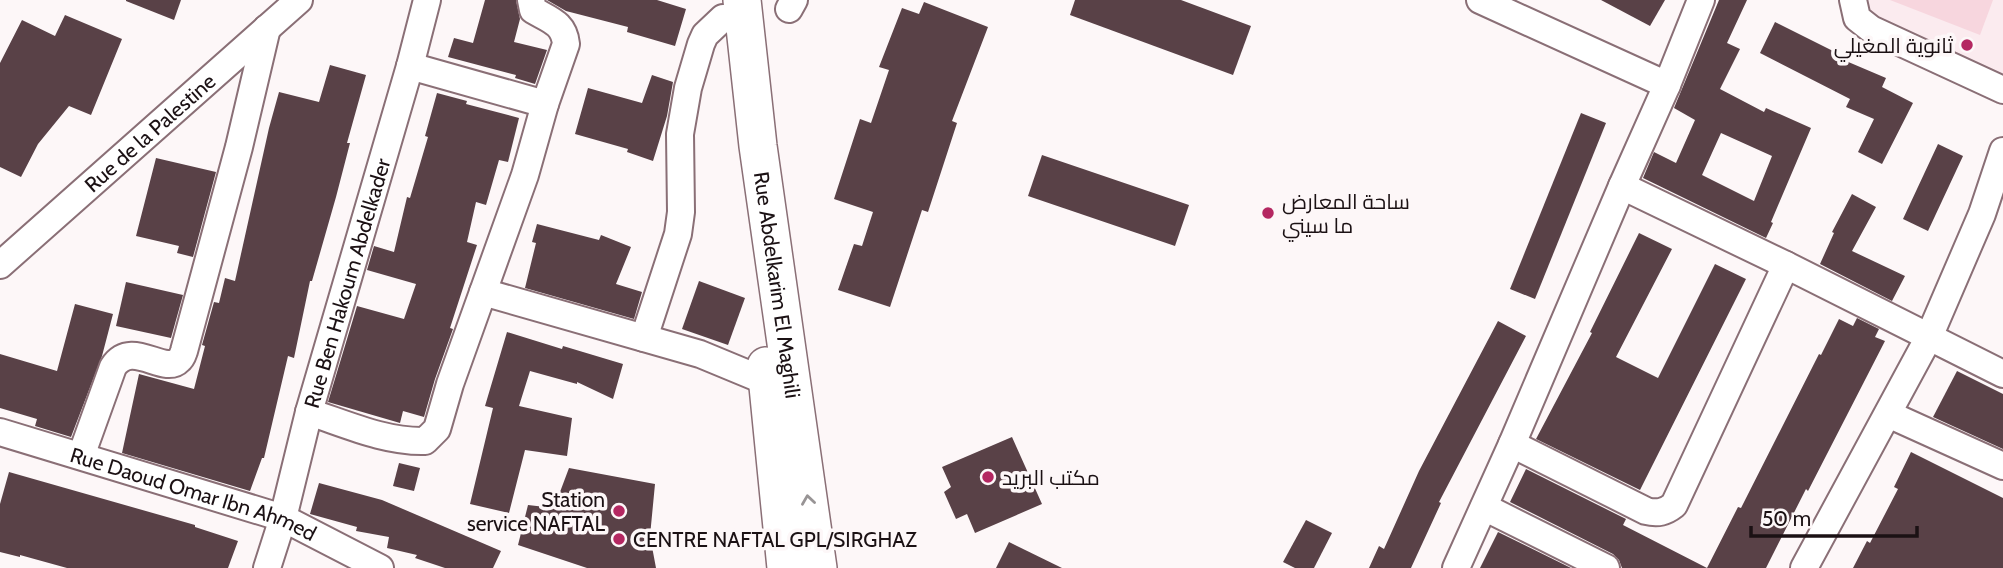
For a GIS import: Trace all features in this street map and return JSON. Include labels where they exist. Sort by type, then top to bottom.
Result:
[{"type":"street","name":"Rue de la Palestine","points":[[0,265],[299,0]]},
{"type":"street","name":"Rue Ben Hakoum Abdelkader","points":[[267,568],[283,518],[309,412],[410,66],[426,0]]},
{"type":"street","points":[[309,412],[391,439],[409,442],[425,441],[437,429],[450,384],[525,175],[545,104],[566,44],[561,27],[533,10],[531,0]]},
{"type":"street","points":[[1480,0],[1667,85]]},
{"type":"street","points":[[1456,568],[1667,85],[1701,0]]},
{"type":"street","points":[[1853,0],[1857,18],[1871,29],[2003,90]]},
{"type":"street","points":[[644,338],[678,234],[681,212],[680,134],[688,88],[705,35],[728,6]]},
{"type":"street","name":"Rue Abdelkarim El Maghili","points":[[728,6],[758,146],[782,392],[818,568]]},
{"type":"street","points":[[81,456],[113,367],[118,360],[134,355],[173,364],[179,361],[184,351],[239,147],[267,29]]},
{"type":"street","points":[[410,66],[545,104]]},
{"type":"street","points":[[1814,565],[1929,337],[1983,214],[2003,151]]},
{"type":"street","points":[[1622,186],[2003,374]]},
{"type":"street","points":[[1512,444],[1646,511],[1665,511],[1674,505],[1786,265]]},
{"type":"street","points":[[483,292],[700,354],[782,392],[786,568]]},
{"type":"street","points":[[1888,414],[2003,466]]},
{"type":"street","name":"Rue Daoud Omar Ibn Ahmed","points":[[0,432],[283,518],[380,568]]},
{"type":"street","points":[[1483,507],[1606,568]]},
{"type":"shaded area","name":"ثانوية المغيلي","points":[[1864,0],[2003,0],[2003,80],[1860,11]]},
{"type":"shaded area","points":[[1890,0],[1993,0],[1980,35]]},
{"type":"building","points":[[126,0],[181,0],[174,20]]},
{"type":"building","points":[[485,0],[516,0],[520,19],[514,42],[547,50],[535,84],[515,78],[516,75],[448,57],[454,38],[473,43]]},
{"type":"building","points":[[547,0],[657,0],[686,9],[675,46],[627,32],[628,27],[566,11]]},
{"type":"building","points":[[1075,0],[1181,0],[1251,26],[1233,75],[1070,15]]},
{"type":"building","points":[[1601,0],[1665,0],[1650,26]]},
{"type":"building","points":[[1719,0],[1747,0],[1727,43],[1740,49],[1720,89],[1764,112],[1766,108],[1811,128],[1766,238],[1643,178],[1654,152],[1676,163],[1695,120],[1674,108]],"holes":[[[1721,133],[1772,156],[1754,201],[1702,175]]]},
{"type":"building","points":[[924,2],[988,27],[952,121],[957,123],[928,212],[922,210],[890,307],[838,290],[854,244],[862,246],[873,212],[834,199],[860,119],[871,123],[889,70],[879,67],[902,8],[919,14]]},
{"type":"building","points":[[65,15],[122,39],[91,115],[69,106],[38,144],[21,177],[0,167],[0,63],[22,20],[55,36]]},
{"type":"building","points":[[1775,22],[1847,58],[1846,61],[1886,78],[1882,87],[1913,103],[1882,164],[1858,152],[1874,119],[1846,107],[1850,99],[1760,53]]},
{"type":"building","points":[[330,65],[366,75],[347,143],[350,143],[336,197],[310,281],[294,358],[288,356],[264,458],[250,491],[122,453],[139,374],[194,389],[214,302],[219,303],[225,278],[235,281],[279,92],[319,102]]},
{"type":"building","points":[[652,75],[673,82],[667,116],[653,161],[627,152],[628,149],[575,134],[588,88],[642,103]]},
{"type":"building","points":[[437,93],[519,118],[508,162],[499,160],[486,205],[476,202],[467,242],[477,245],[424,417],[403,411],[400,423],[328,402],[357,306],[404,319],[416,284],[367,270],[374,246],[394,252],[407,197],[410,198],[428,137],[425,136]]},
{"type":"building","points":[[1581,113],[1606,123],[1535,299],[1510,289]]},
{"type":"building","points":[[1938,144],[1963,156],[1928,231],[1903,219]]},
{"type":"building","points":[[1042,155],[1189,205],[1175,246],[1028,196]]},
{"type":"building","points":[[156,158],[216,172],[193,257],[177,253],[179,246],[136,236]]},
{"type":"building","points":[[1852,194],[1876,207],[1852,251],[1905,276],[1892,301],[1820,264],[1834,233],[1832,232]]},
{"type":"building","points":[[537,224],[599,240],[601,235],[631,247],[616,284],[642,292],[634,319],[525,288],[536,243],[532,242]]},
{"type":"building","points":[[1639,233],[1672,249],[1616,357],[1658,378],[1715,264],[1746,279],[1640,490],[1536,439],[1592,333],[1590,332]]},
{"type":"building","points":[[699,281],[745,298],[728,345],[682,329]]},
{"type":"building","points":[[126,282],[183,295],[171,338],[116,326]]},
{"type":"building","points":[[75,304],[113,314],[102,356],[71,437],[35,426],[37,419],[0,408],[0,354],[57,371]]},
{"type":"building","points":[[1857,318],[1879,329],[1875,337],[1885,341],[1766,568],[1707,568],[1839,319],[1853,326]]},
{"type":"building","points":[[1498,321],[1526,336],[1439,502],[1441,503],[1411,568],[1369,568],[1379,546],[1384,549],[1419,471]]},
{"type":"building","points":[[507,332],[623,364],[613,399],[577,382],[530,371],[519,406],[572,418],[567,456],[525,450],[509,513],[470,504],[493,408],[485,406]]},
{"type":"building","points":[[1957,371],[2003,394],[2003,449],[1933,417]]},
{"type":"building","name":"مكتب البريد","points":[[1012,437],[1042,504],[975,533],[967,514],[956,519],[944,492],[951,487],[942,467]]},
{"type":"building","points":[[1911,452],[2003,498],[2003,568],[1853,568],[1867,541],[1870,543],[1898,489],[1894,487]]},
{"type":"building","points":[[399,463],[420,468],[414,491],[393,486]]},
{"type":"building","points":[[569,468],[655,484],[650,536],[656,568],[587,568],[518,545],[528,505],[554,508]]},
{"type":"building","points":[[1526,469],[1626,519],[1623,525],[1707,568],[1622,568],[1613,554],[1510,502]]},
{"type":"building","points":[[9,472],[195,525],[238,541],[228,568],[67,568],[0,552],[0,504]]},
{"type":"building","points":[[319,483],[382,500],[501,551],[493,568],[445,568],[415,558],[417,555],[387,548],[389,537],[356,531],[357,527],[310,514]]},
{"type":"building","points":[[1306,520],[1332,533],[1314,568],[1295,568],[1283,562]]},
{"type":"building","points":[[1498,532],[1571,568],[1480,568]]},
{"type":"building","points":[[1009,542],[1062,568],[996,568]]},
{"type":"place","name":"ثانوية المغيلي","points":[[1967,45]]},
{"type":"place","name":"ساحة المعارض ما سيني","points":[[1268,213]]},
{"type":"place","name":"مكتب البريد","points":[[988,477]]},
{"type":"place","name":"Station service NAFTAL","points":[[619,511]]},
{"type":"place","name":"CENTRE NAFTAL GPL/SIRGHAZ","points":[[619,539]]}]
